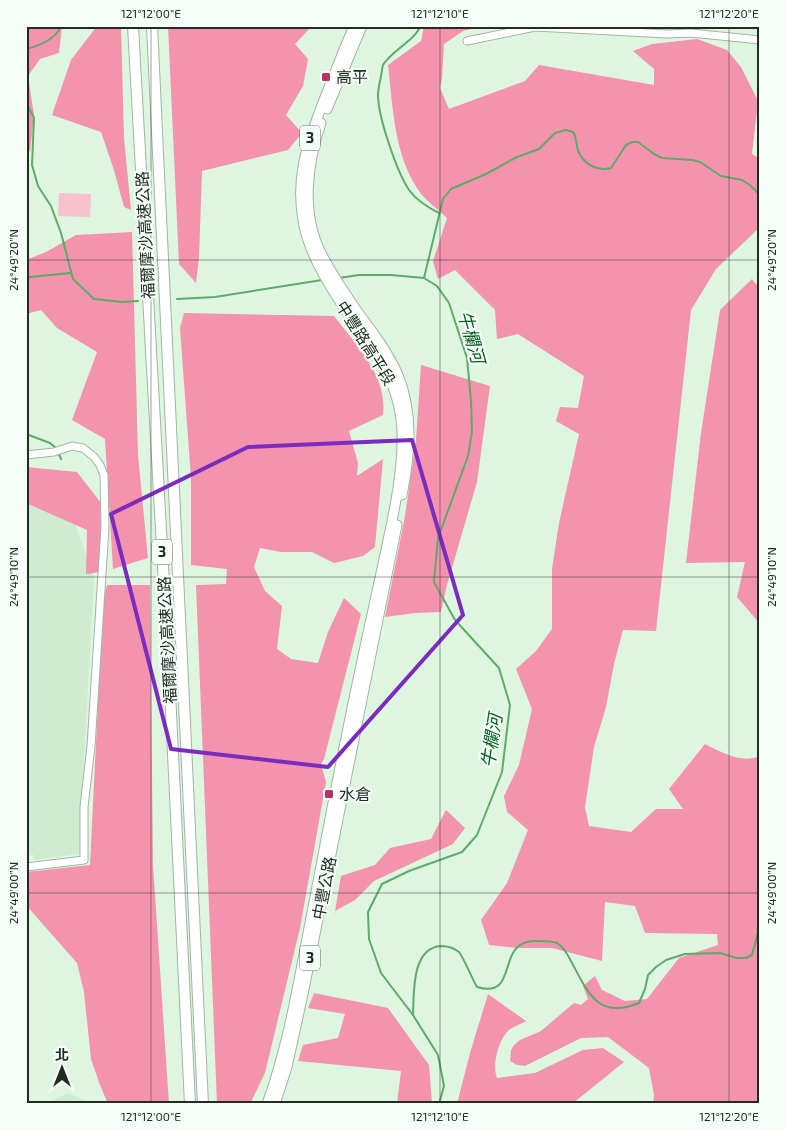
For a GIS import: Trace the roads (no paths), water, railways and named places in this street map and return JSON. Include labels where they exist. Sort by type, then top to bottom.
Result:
[{"type":"highway","name":"福爾摩沙高速公路","points":[[133,26],[170,692],[190,1104]]},
{"type":"highway","name":"福爾摩沙高速公路","points":[[152,26],[203,1104]]},
{"type":"main road","name":"中豐路高平段","points":[[351,731],[372,633],[401,467],[405,420],[396,390],[388,373],[339,293],[304,228],[300,198],[302,166],[307,144],[354,26]]},
{"type":"main road","name":"中豐路高平段","points":[[317,253],[308,202],[311,155],[326,110],[362,26]]},
{"type":"main road","name":"中豐公路","points":[[267,1104],[280,1064],[296,995],[351,731]]},
{"type":"main road","name":"中豐公路","points":[[275,1104],[287,1067],[303,994],[351,731]]},
{"type":"street","points":[[467,41],[535,26],[667,34],[691,33],[760,40]]},
{"type":"street","points":[[26,455],[54,452],[72,446],[83,448],[94,456],[104,475],[105,527],[91,746],[84,807],[84,860],[26,867]]},
{"type":"waterway","points":[[26,49],[51,38],[59,31],[61,26]]},
{"type":"waterway","points":[[420,26],[414,36],[383,65],[378,90],[379,105],[389,144],[404,182],[419,201],[439,213]]},
{"type":"waterway","points":[[26,102],[34,118],[32,165],[38,186],[51,206],[61,233],[73,279],[94,299],[122,302],[138,301]]},
{"type":"waterway","points":[[424,278],[443,199],[451,189],[486,174],[517,157],[539,149],[555,133],[566,130],[573,132],[578,151],[584,160],[596,168],[611,168],[626,145],[638,142],[662,158],[700,162],[721,176],[742,180],[760,195]]},
{"type":"waterway","points":[[26,279],[70,273]]},
{"type":"waterway","name":"牛欄河","points":[[339,278],[359,275],[424,278],[437,286],[449,303],[467,358],[472,432],[468,456],[438,538],[434,582],[455,620],[499,668],[510,705],[502,772],[477,835],[462,852],[409,871],[382,884],[368,912],[369,939],[381,973],[413,1015],[438,1055],[444,1086],[439,1104]]},
{"type":"waterway","points":[[177,299],[215,297],[322,280]]},
{"type":"waterway","points":[[26,434],[50,443],[56,448]]},
{"type":"waterway","points":[[58,452],[61,459]]},
{"type":"waterway","points":[[413,1015],[414,984],[419,963],[431,949],[441,946],[455,949],[459,952],[477,987],[489,989],[498,986],[503,980],[518,946],[531,941],[557,943],[566,951],[589,993],[604,1006],[613,1008],[639,1003],[648,975],[666,960],[685,954],[720,953],[737,958],[746,958],[752,955],[760,925]]},
{"type":"place","name":"高平","points":[[326,77]]},
{"type":"place","name":"水倉","points":[[329,794]]}]
